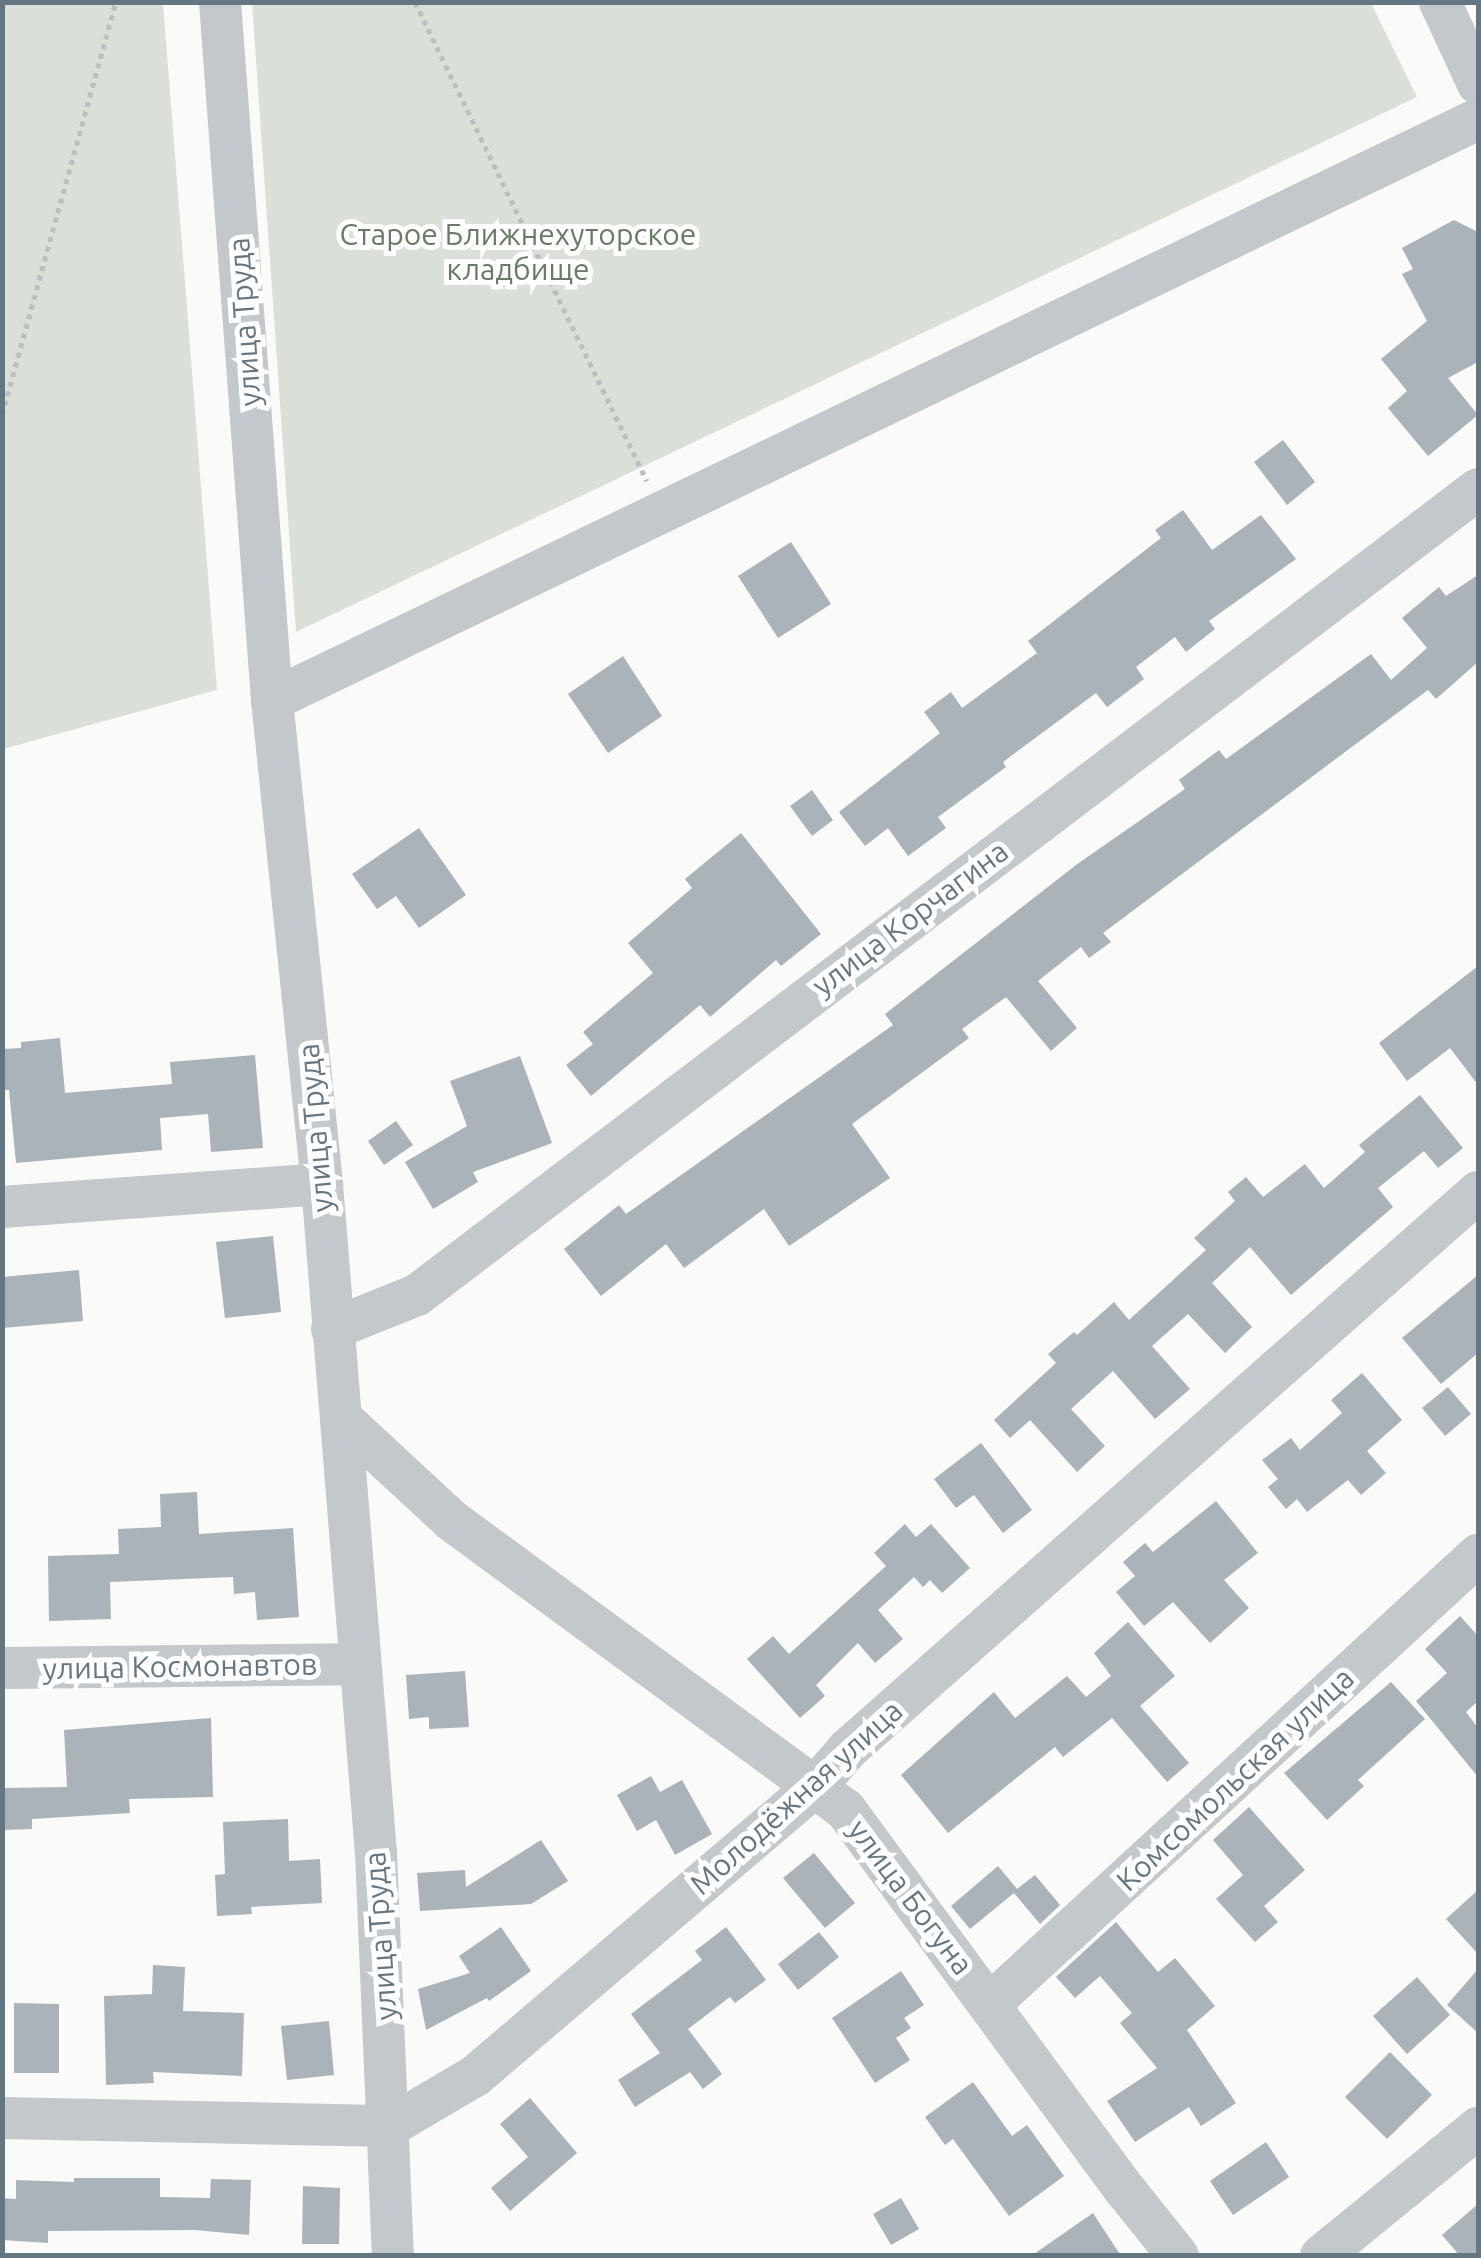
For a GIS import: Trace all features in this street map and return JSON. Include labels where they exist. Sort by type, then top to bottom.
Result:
[{"type":"street","name":"улица Труда","points":[[220,2],[272,700],[322,1184],[376,1853],[393,2256]]},
{"type":"street","points":[[1440,2],[1478,84]]},
{"type":"street","points":[[272,700],[1478,119]]},
{"type":"street","name":"улица Корчагина","points":[[332,1329],[418,1295],[1478,489]]},
{"type":"street","points":[[2,1207],[322,1184]]},
{"type":"street","name":"Молодёжная улица","points":[[390,2126],[474,2076],[815,1787],[848,1749],[1478,1192]]},
{"type":"street","name":"улица Богуна","points":[[341,1418],[452,1520],[845,1809],[1178,2256]]},
{"type":"street","name":"Комсомольская улица","points":[[991,2003],[1478,1554]]},
{"type":"street","name":"улица Космонавтов","points":[[2,1668],[358,1664]]},
{"type":"street","points":[[2,2118],[390,2126]]},
{"type":"street","points":[[1321,2256],[1478,2128]]},
{"type":"path","points":[[2,415],[116,2]]},
{"type":"path","points":[[415,2],[662,510]]},
{"type":"green space","points":[[3,2],[163,3],[217,690],[3,749]]},
{"type":"green space","name":"Старое Ближнехуторское кладбище","points":[[252,3],[1371,3],[1417,97],[296,632]]},
{"type":"building","points":[[1454,220],[1478,232],[1478,362],[1448,378],[1478,415],[1428,456],[1388,408],[1407,391],[1381,359],[1427,321],[1402,274],[1413,269],[1402,248]]},
{"type":"building","points":[[1283,440],[1315,482],[1287,505],[1254,462]]},
{"type":"building","points":[[1183,510],[1212,550],[1261,515],[1296,559],[1209,621],[1215,629],[1186,652],[1175,637],[1136,667],[1144,679],[1107,707],[1096,693],[1003,762],[1006,767],[938,817],[946,828],[908,856],[888,828],[865,846],[839,812],[940,733],[924,712],[951,692],[962,708],[1037,653],[1028,641],[1161,538],[1155,530]]},
{"type":"building","points":[[791,542],[831,604],[778,638],[738,576]]},
{"type":"building","points":[[1478,575],[1478,662],[1436,699],[1428,690],[1103,933],[1111,942],[1089,958],[1081,947],[1038,981],[1077,1028],[1051,1051],[1006,997],[962,1029],[969,1038],[852,1124],[890,1178],[789,1246],[764,1209],[684,1268],[666,1244],[601,1296],[564,1249],[619,1205],[626,1214],[893,1025],[885,1014],[1076,865],[1185,789],[1179,780],[1219,750],[1226,759],[1371,654],[1391,680],[1427,648],[1402,618],[1439,587],[1446,596]]},
{"type":"building","points":[[623,656],[662,716],[608,753],[568,694]]},
{"type":"building","points":[[812,790],[833,820],[812,836],[790,806]]},
{"type":"building","points":[[419,828],[466,895],[419,928],[396,896],[377,909],[352,874]]},
{"type":"building","points":[[741,833],[821,934],[781,966],[776,960],[710,1017],[700,1005],[591,1096],[566,1065],[593,1044],[583,1032],[653,973],[628,943],[692,888],[685,879]]},
{"type":"building","points":[[1478,966],[1478,1085],[1450,1048],[1407,1081],[1379,1043]]},
{"type":"building","points":[[60,1038],[65,1093],[172,1084],[170,1062],[255,1055],[263,1148],[211,1152],[208,1114],[160,1118],[162,1150],[16,1163],[9,1090],[2,1090],[2,1049],[21,1048],[21,1042]]},
{"type":"building","points":[[520,1056],[552,1143],[473,1172],[478,1182],[433,1209],[405,1162],[467,1126],[450,1081]]},
{"type":"building","points":[[1420,1095],[1463,1148],[1438,1168],[1424,1151],[1378,1188],[1393,1207],[1291,1295],[1250,1247],[1212,1283],[1252,1327],[1225,1353],[1188,1314],[1152,1346],[1190,1389],[1155,1419],[1113,1371],[1071,1409],[1105,1446],[1077,1472],[1030,1420],[1010,1438],[994,1420],[1056,1363],[1048,1354],[1074,1332],[1077,1335],[1114,1302],[1129,1320],[1206,1250],[1194,1238],[1235,1201],[1228,1192],[1246,1177],[1263,1197],[1305,1164],[1324,1188],[1365,1152],[1359,1145]]},
{"type":"building","points":[[396,1121],[413,1145],[384,1165],[368,1141]]},
{"type":"building","points":[[273,1236],[281,1312],[225,1318],[216,1242]]},
{"type":"building","points":[[79,1270],[83,1321],[2,1328],[2,1277]]},
{"type":"building","points":[[1478,1275],[1478,1353],[1441,1384],[1402,1338]]},
{"type":"building","points":[[1362,1373],[1402,1420],[1367,1451],[1386,1473],[1361,1495],[1348,1480],[1307,1512],[1297,1499],[1286,1509],[1268,1487],[1278,1479],[1262,1460],[1291,1438],[1300,1450],[1342,1413],[1331,1400]]},
{"type":"building","points":[[1448,1387],[1471,1414],[1445,1436],[1422,1408]]},
{"type":"building","points":[[981,1443],[1032,1510],[1003,1533],[974,1495],[956,1508],[934,1479]]},
{"type":"building","points":[[197,1492],[199,1534],[293,1528],[299,1617],[257,1620],[255,1592],[234,1594],[233,1577],[110,1582],[111,1619],[49,1621],[48,1556],[119,1554],[118,1529],[161,1527],[160,1494]]},
{"type":"building","points":[[1216,1501],[1258,1553],[1224,1580],[1249,1608],[1210,1643],[1173,1602],[1144,1626],[1116,1592],[1135,1576],[1123,1562],[1145,1543],[1153,1552]]},
{"type":"building","points":[[905,1524],[916,1537],[931,1524],[970,1568],[942,1593],[930,1580],[923,1587],[914,1577],[878,1610],[903,1639],[875,1663],[858,1643],[816,1685],[825,1696],[800,1718],[747,1659],[773,1636],[789,1654],[886,1566],[874,1553]]},
{"type":"building","points":[[1460,1616],[1478,1636],[1478,1701],[1466,1712],[1478,1728],[1478,1777],[1416,1701],[1447,1673],[1425,1649]]},
{"type":"building","points":[[1128,1622],[1175,1676],[1140,1706],[1189,1763],[1167,1782],[1112,1718],[1063,1757],[1055,1747],[948,1833],[901,1775],[994,1692],[1015,1718],[1067,1676],[1086,1697],[1111,1676],[1094,1653]]},
{"type":"building","points":[[465,1671],[469,1727],[429,1729],[429,1717],[409,1719],[406,1675]]},
{"type":"building","points":[[1391,1682],[1425,1719],[1358,1780],[1364,1786],[1327,1820],[1284,1773]]},
{"type":"building","points":[[211,1718],[213,1797],[129,1799],[130,1813],[32,1819],[32,1829],[2,1830],[2,1788],[67,1787],[64,1730]]},
{"type":"building","points":[[651,1776],[660,1792],[682,1780],[712,1834],[675,1855],[656,1820],[637,1831],[617,1795]]},
{"type":"building","points":[[1249,1807],[1305,1870],[1264,1906],[1278,1922],[1255,1942],[1216,1899],[1243,1875],[1213,1840]]},
{"type":"building","points":[[288,1819],[289,1861],[320,1859],[322,1903],[251,1907],[252,1914],[217,1916],[215,1875],[225,1874],[223,1822]]},
{"type":"building","points":[[541,1840],[568,1881],[531,1904],[420,1911],[417,1873],[465,1870],[466,1887]]},
{"type":"building","points":[[814,1853],[855,1903],[825,1928],[783,1878]]},
{"type":"building","points":[[998,1866],[1017,1889],[1035,1875],[1060,1905],[1040,1924],[1014,1893],[970,1929],[951,1906]]},
{"type":"building","points":[[1478,1890],[1478,1954],[1446,1919]]},
{"type":"building","points":[[1116,1922],[1158,1972],[1175,1958],[1215,2006],[1187,2030],[1236,2103],[1201,2126],[1189,2107],[1135,2142],[1107,2101],[1157,2068],[1120,2023],[1132,2013],[1100,1976],[1075,1998],[1056,1977]]},
{"type":"building","points":[[501,1927],[531,1971],[489,2001],[487,1998],[426,2030],[418,1989],[470,1973],[459,1956]]},
{"type":"building","points":[[726,1927],[766,1980],[735,2003],[730,1997],[688,2029],[722,2074],[703,2089],[690,2072],[635,2107],[618,2080],[660,2053],[631,2014],[702,1960],[695,1951]]},
{"type":"building","points":[[819,1932],[839,1957],[798,1990],[778,1964]]},
{"type":"building","points":[[153,1965],[185,1967],[183,2011],[244,2013],[242,2076],[153,2072],[154,2083],[106,2085],[104,1996],[152,1994]]},
{"type":"building","points":[[1478,1969],[1478,2033],[1447,2005]]},
{"type":"building","points":[[901,1971],[924,2005],[904,2018],[911,2028],[896,2038],[910,2060],[875,2083],[832,2018]]},
{"type":"building","points":[[1417,1977],[1450,2015],[1407,2054],[1373,2016]]},
{"type":"building","points":[[14,2003],[59,2004],[59,2073],[14,2073]]},
{"type":"building","points":[[329,2021],[334,2075],[287,2080],[281,2026]]},
{"type":"building","points":[[1390,2052],[1432,2095],[1387,2139],[1345,2097]]},
{"type":"building","points":[[973,2082],[1012,2136],[1027,2125],[1064,2176],[1009,2216],[953,2139],[945,2145],[925,2117]]},
{"type":"building","points":[[530,2098],[577,2153],[510,2211],[491,2188],[528,2157],[500,2124]]},
{"type":"building","points":[[1266,2142],[1289,2177],[1233,2215],[1210,2181]]},
{"type":"building","points":[[74,2178],[160,2178],[160,2197],[210,2198],[211,2179],[251,2180],[249,2235],[195,2230],[48,2231],[48,2243],[2,2240],[2,2198],[16,2199],[16,2180],[74,2182]]},
{"type":"building","points":[[303,2186],[340,2188],[339,2244],[302,2244]]},
{"type":"building","points":[[901,2198],[919,2229],[891,2245],[873,2214]]},
{"type":"building","points":[[1478,2204],[1478,2256],[1460,2256],[1442,2235]]},
{"type":"building","points":[[1093,2213],[1121,2256],[1031,2256]]}]
